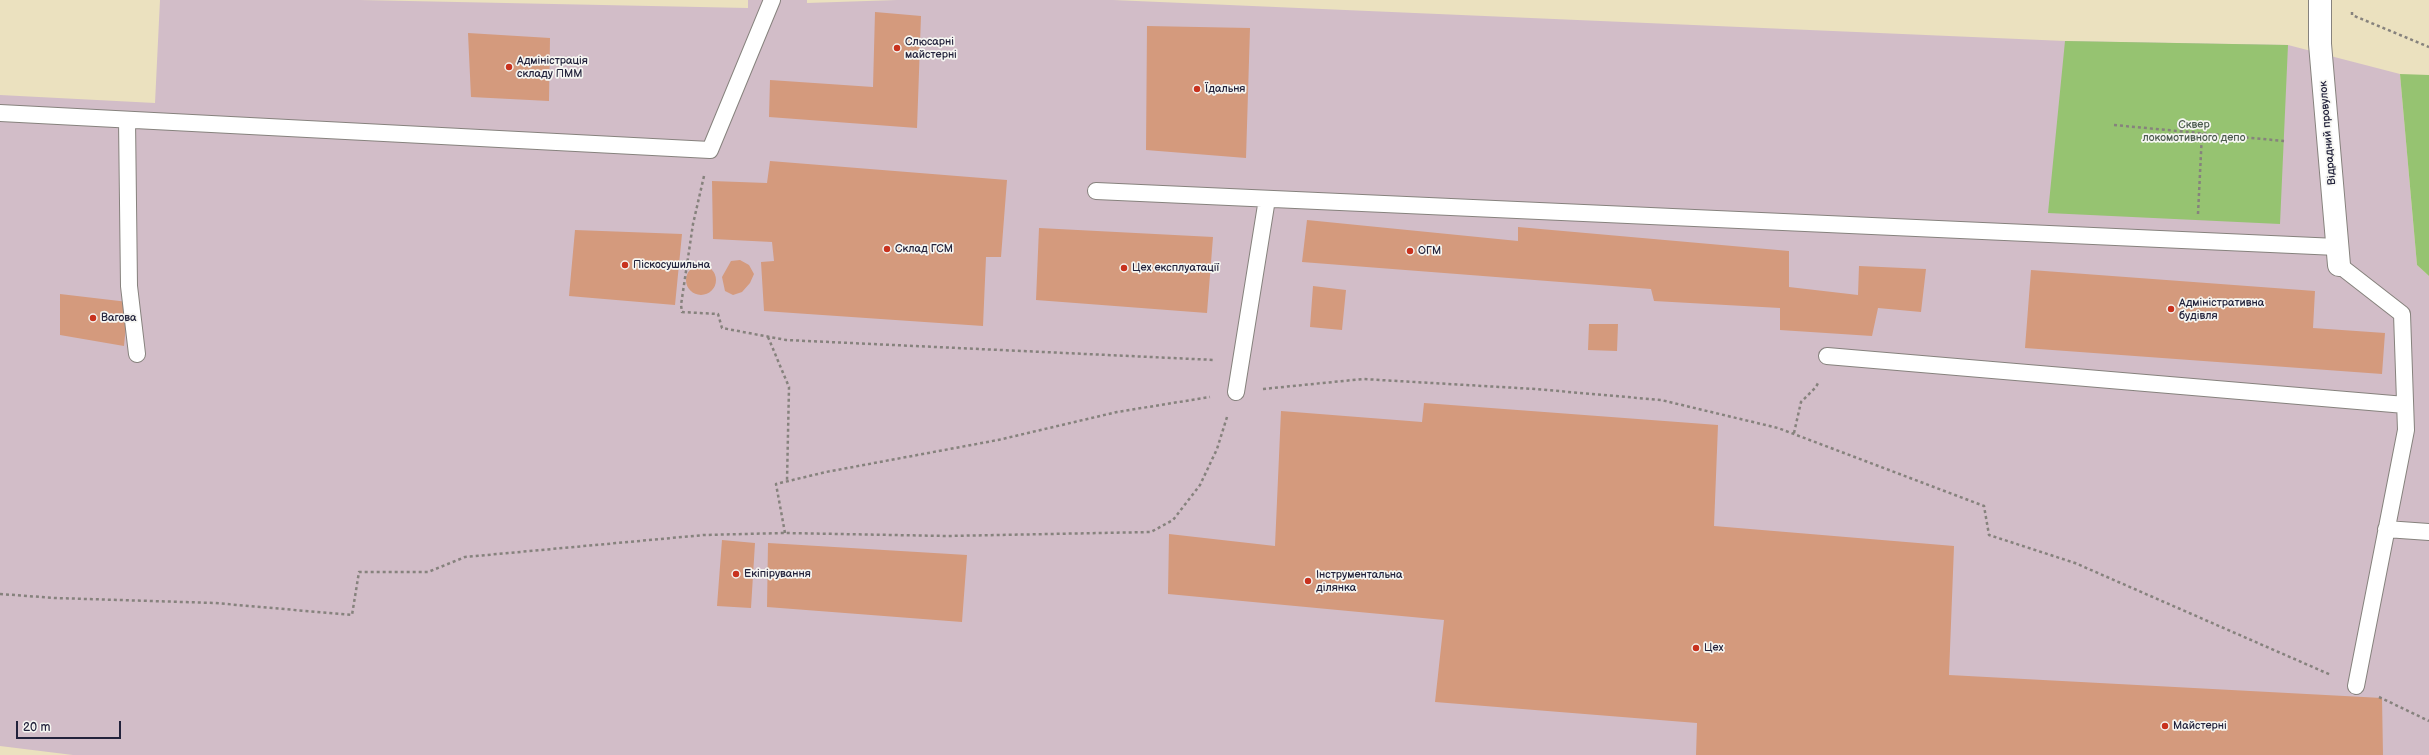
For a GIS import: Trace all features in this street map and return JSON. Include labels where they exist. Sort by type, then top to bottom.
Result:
[{"type":"street","name":"Відрадний провулок","points":[[2320,0],[2320,44],[2338,256]]},
{"type":"lane","points":[[0,113],[710,150],[772,0]]},
{"type":"lane","points":[[127,120],[129,286],[137,354]]},
{"type":"lane","points":[[1096,191],[2338,256],[2402,314],[2406,430],[2356,686]]},
{"type":"lane","points":[[1236,392],[1267,199]]},
{"type":"lane","points":[[1827,356],[2405,405]]},
{"type":"lane","points":[[2386,529],[2429,532]]},
{"type":"path","points":[[2351,7],[2352,15],[2429,47]]},
{"type":"path","points":[[2114,124],[2284,141]]},
{"type":"path","points":[[2198,220],[2202,133]]},
{"type":"path","points":[[710,150],[693,224],[681,305],[682,312],[718,314],[722,328],[786,340],[901,347],[1242,362]]},
{"type":"path","points":[[768,336],[789,387],[787,481]]},
{"type":"path","points":[[1794,433],[1801,402],[1816,387],[1827,356]]},
{"type":"path","points":[[784,533],[776,484],[998,440],[1117,412],[1236,392],[1363,379],[1661,400],[1794,433],[1984,506],[1989,535],[2074,563],[2356,686],[2429,721]]},
{"type":"path","points":[[0,594],[56,598],[215,603],[352,616],[359,572],[428,572],[465,557],[481,555],[704,535],[784,533],[947,536],[1151,532],[1173,520],[1200,485],[1217,449],[1236,392]]},
{"type":"shaded area","points":[[160,0],[360,0],[748,8],[748,0],[807,0],[807,3],[897,0],[1113,0],[2065,41],[2288,45],[2400,74],[2417,265],[2429,276],[2429,755],[73,755],[0,746],[0,95],[155,103]]},
{"type":"green space","name":"Сквер локомотивного депо","points":[[2065,41],[2288,45],[2280,224],[2048,213]]},
{"type":"green space","points":[[2400,74],[2429,75],[2429,276],[2417,265]]},
{"type":"building","name":"Слюсарні майстерні","points":[[875,12],[921,16],[917,128],[769,117],[770,80],[873,87]]},
{"type":"building","name":"Їдальня","points":[[1147,26],[1250,28],[1246,158],[1146,150]]},
{"type":"building","name":"Адміністрація складу ПММ","points":[[468,33],[550,38],[549,101],[471,97]]},
{"type":"building","name":"Склад ГСМ","points":[[770,161],[1007,180],[1001,257],[986,257],[983,326],[764,311],[761,262],[774,261],[772,242],[713,239],[712,181],[767,183]]},
{"type":"building","points":[[1307,220],[1518,241],[1518,227],[1789,251],[1789,287],[1858,295],[1859,266],[1926,269],[1921,312],[1878,308],[1872,336],[1780,330],[1780,308],[1654,301],[1651,289],[1302,262]]},
{"type":"building","name":"Цех експлуатації","points":[[1039,228],[1213,237],[1207,313],[1036,300]]},
{"type":"building","name":"Піскосушильна","points":[[575,230],[682,234],[675,305],[569,296]]},
{"type":"building","points":[[740,260],[749,265],[754,274],[750,283],[742,292],[733,295],[725,291],[722,277],[731,261]]},
{"type":"building","points":[[701,265],[712,269],[716,280],[712,291],[701,295],[690,291],[686,280],[690,269]]},
{"type":"building","name":"Адміністративна будівля","points":[[2031,270],[2315,291],[2313,328],[2385,333],[2382,374],[2025,348]]},
{"type":"building","points":[[1313,286],[1346,290],[1342,330],[1310,327]]},
{"type":"building","name":"Вагова","points":[[60,294],[128,302],[124,346],[60,335]]},
{"type":"building","points":[[1589,324],[1618,324],[1617,351],[1588,350]]},
{"type":"building","points":[[1424,403],[1718,425],[1714,526],[1954,546],[1949,675],[2382,698],[2383,755],[1696,755],[1697,723],[1435,702],[1444,620],[1168,594],[1169,534],[1275,546],[1281,411],[1422,422]]},
{"type":"building","name":"Екіпірування","points":[[722,540],[755,543],[751,608],[717,606]]},
{"type":"building","points":[[768,543],[967,555],[962,622],[767,607]]},
{"type":"place","name":"Слюсарні майстерні","points":[[897,48]]},
{"type":"place","name":"Адміністрація складу ПММ","points":[[509,67]]},
{"type":"place","name":"Їдальня","points":[[1197,89]]},
{"type":"place","name":"Склад ГСМ","points":[[887,249]]},
{"type":"place","name":"ОГМ","points":[[1410,251]]},
{"type":"place","name":"Піскосушильна","points":[[625,265]]},
{"type":"place","name":"Цех експлуатації","points":[[1124,268]]},
{"type":"place","name":"Адміністративна будівля","points":[[2171,309]]},
{"type":"place","name":"Вагова","points":[[93,318]]},
{"type":"place","name":"Екіпірування","points":[[736,574]]},
{"type":"place","name":"Інструментальна ділянка","points":[[1308,581]]},
{"type":"place","name":"Цех","points":[[1696,648]]},
{"type":"place","name":"Майстерні","points":[[2165,726]]}]
